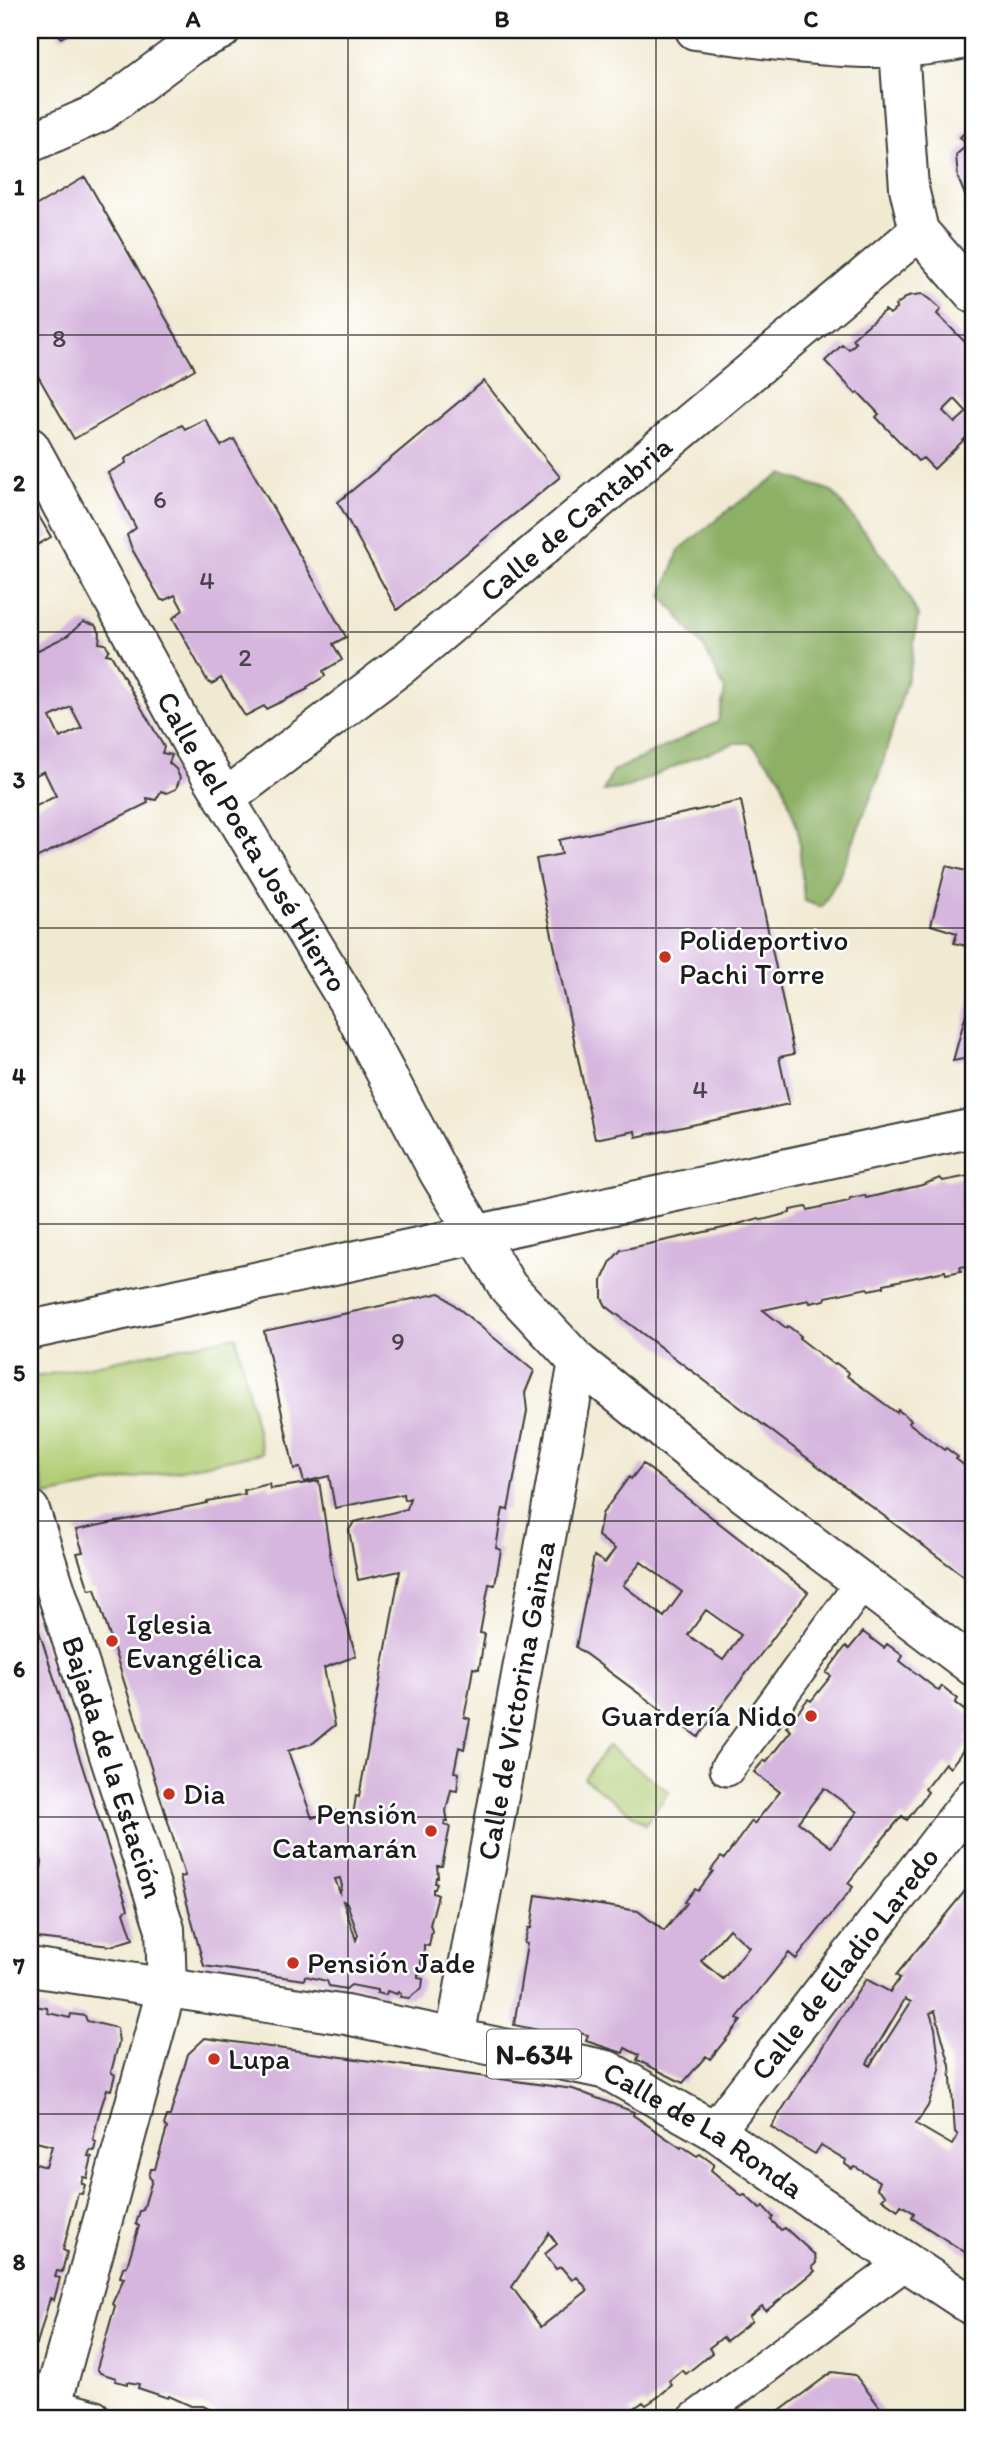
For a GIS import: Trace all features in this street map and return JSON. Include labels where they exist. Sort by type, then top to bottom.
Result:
[{"type":"main road","points":[[32,137],[102,112],[192,44],[222,30]]},
{"type":"main road","points":[[695,30],[826,47],[900,39],[974,37]]},
{"type":"main road","points":[[900,39],[909,188],[919,231],[974,294]]},
{"type":"main road","name":"Calle de Cantabria","points":[[226,797],[404,663],[919,231]]},
{"type":"main road","name":"Calle del Poeta José Hierro","points":[[30,447],[192,744],[348,1002],[439,1173],[508,1287],[578,1362],[712,1469],[974,1667]]},
{"type":"main road","points":[[30,1330],[974,1128]]},
{"type":"main road","name":"Calle de Victorina Gainza","points":[[455,2038],[578,1362]]},
{"type":"main road","name":"Bajada de la Estación","points":[[30,1512],[165,1929],[167,1987],[43,2410]]},
{"type":"main road","name":"Calle de Eladio Laredo","points":[[715,2131],[974,1797]]},
{"type":"main road","name":"Calle de La Ronda","points":[[30,1967],[346,2015],[607,2070],[715,2131],[905,2263],[974,2307]]},
{"type":"main road","points":[[43,2410],[92,2419]]},
{"type":"street","points":[[727,1769],[862,1583]]},
{"type":"street","points":[[695,2419],[905,2263]]},
{"type":"green space","points":[[782,474],[832,491],[897,574],[918,615],[911,665],[878,779],[839,877],[822,907],[804,901],[798,830],[780,776],[751,743],[735,743],[627,788],[603,791],[613,771],[718,722],[725,690],[705,649],[662,596],[679,550],[731,508]]},
{"type":"green space","points":[[236,1336],[262,1453],[46,1496],[30,1432],[30,1378]]},
{"type":"green space","points":[[608,1746],[669,1792],[645,1824],[584,1778]]},
{"type":"building","points":[[56,30],[75,30],[61,38]]},
{"type":"building","points":[[970,128],[974,130],[974,217],[958,178],[956,155],[967,145],[960,137]]},
{"type":"building","points":[[85,177],[195,369],[74,439],[30,362],[30,209]]},
{"type":"building","points":[[922,294],[930,299],[941,309],[937,314],[966,343],[971,340],[974,343],[974,430],[934,469],[923,458],[918,461],[876,417],[879,414],[825,361],[842,345],[849,349],[856,343],[852,339],[885,310],[890,314],[897,308],[895,306],[908,296]],"holes":[[[955,399],[967,412],[955,423],[943,411]]]},
{"type":"building","points":[[484,381],[560,477],[397,610],[338,502]]},
{"type":"building","points":[[205,419],[221,446],[234,439],[346,637],[333,644],[342,660],[323,671],[325,676],[307,687],[308,689],[245,716],[221,678],[212,684],[208,682],[173,618],[183,610],[175,595],[161,600],[132,549],[127,535],[136,528],[108,473],[126,463],[125,459],[163,434],[182,425],[185,429]]},
{"type":"building","points":[[30,501],[51,537],[30,549]]},
{"type":"building","points":[[83,622],[95,625],[100,633],[99,643],[105,644],[109,649],[106,654],[111,655],[164,747],[162,753],[172,755],[169,763],[180,778],[176,789],[167,793],[161,791],[156,800],[147,798],[148,803],[30,861],[30,809],[56,796],[44,771],[30,778],[30,654],[67,636]],"holes":[[[71,707],[82,728],[60,738],[50,717]]]},
{"type":"building","name":"Polideportivo Pachi Torre","points":[[741,801],[794,1054],[779,1057],[789,1104],[636,1137],[635,1131],[595,1139],[536,859],[562,854],[559,840]]},
{"type":"building","points":[[946,866],[974,873],[974,948],[954,943],[957,933],[931,925]]},
{"type":"building","points":[[973,988],[974,1057],[953,1061]]},
{"type":"building","points":[[974,1175],[974,1265],[960,1267],[961,1271],[946,1274],[945,1271],[884,1284],[884,1287],[826,1297],[825,1300],[810,1303],[809,1300],[763,1310],[801,1336],[799,1338],[834,1365],[836,1363],[849,1373],[847,1376],[897,1413],[898,1410],[911,1420],[909,1423],[944,1450],[946,1448],[958,1457],[956,1459],[974,1473],[974,1584],[606,1306],[602,1298],[602,1280],[611,1261],[621,1250],[759,1218],[762,1220],[790,1213],[790,1210],[806,1207],[808,1210],[865,1195],[866,1198],[940,1178],[943,1181]]},
{"type":"building","points":[[440,1293],[534,1371],[525,1393],[527,1411],[508,1510],[503,1509],[500,1524],[496,1548],[501,1550],[495,1585],[489,1584],[480,1633],[485,1634],[479,1669],[473,1668],[464,1717],[470,1719],[464,1749],[459,1747],[454,1772],[459,1773],[457,1791],[451,1790],[446,1811],[448,1822],[445,1821],[444,1825],[450,1827],[442,1866],[437,1866],[438,1877],[433,1893],[438,1895],[430,1925],[432,1931],[429,1946],[424,1945],[424,1959],[421,1958],[421,1973],[418,1974],[418,1978],[423,1979],[422,1988],[409,1998],[400,1997],[398,1992],[387,1991],[386,1995],[377,1993],[377,1990],[351,1985],[346,1989],[329,1986],[327,1981],[305,1976],[304,1980],[204,1966],[180,1877],[185,1876],[95,1589],[89,1590],[77,1553],[83,1552],[76,1530],[245,1494],[244,1490],[269,1484],[270,1489],[319,1481],[334,1579],[356,1656],[324,1668],[335,1725],[313,1743],[288,1751],[312,1818],[334,1811],[353,1816],[356,1796],[359,1797],[400,1571],[358,1580],[349,1530],[354,1522],[407,1509],[410,1498],[404,1500],[403,1494],[335,1508],[329,1476],[304,1482],[300,1468],[294,1469],[264,1331]],"holes":[[[340,1878],[342,1886],[340,1893],[335,1879]],[[343,1901],[347,1903],[358,1935],[356,1940]]]},
{"type":"building","points":[[643,1464],[808,1592],[698,1737],[576,1647],[594,1556],[605,1563],[615,1549],[598,1536],[602,1514],[629,1477],[631,1479]],"holes":[[[641,1562],[682,1592],[664,1617],[623,1585]],[[706,1610],[741,1635],[723,1660],[688,1635]]]},
{"type":"building","points":[[30,1603],[128,1909],[124,1912],[133,1939],[111,1946],[37,1938],[36,1933],[30,1932],[30,1866],[41,1868],[42,1862],[36,1844],[30,1843]]},
{"type":"building","points":[[863,1632],[884,1648],[887,1644],[903,1656],[900,1661],[939,1691],[942,1686],[958,1699],[955,1703],[974,1718],[974,1728],[965,1739],[969,1742],[950,1768],[945,1763],[925,1789],[928,1792],[907,1820],[902,1816],[886,1835],[848,1883],[853,1887],[796,1959],[789,1953],[737,2018],[741,2021],[710,2059],[706,2056],[683,2083],[637,2060],[639,2055],[625,2048],[623,2053],[586,2041],[588,2035],[571,2031],[567,2036],[514,2025],[527,1944],[524,1943],[528,1928],[531,1928],[536,1895],[638,1911],[664,1931],[695,1889],[698,1891],[721,1857],[724,1859],[752,1821],[754,1824],[780,1792],[754,1772],[764,1760],[766,1762],[791,1731],[786,1727],[831,1676],[826,1673],[846,1646],[849,1649]],"holes":[[[824,1788],[857,1812],[831,1847],[798,1822]],[[729,1929],[749,1947],[723,1979],[701,1961]]]},
{"type":"building","points":[[974,1880],[974,2258],[912,2218],[914,2213],[901,2205],[898,2210],[882,2199],[886,2195],[877,2188],[880,2182],[855,2167],[852,2169],[845,2164],[846,2160],[821,2145],[815,2154],[771,2127],[866,1979],[890,1992],[900,1978],[896,1975]],"holes":[[[905,1999],[911,2002],[870,2066],[867,2063]],[[935,2011],[950,2066],[955,2132],[958,2135],[952,2145],[916,2124],[928,2106],[940,2070],[935,2028],[930,2013]]]},
{"type":"building","points":[[33,2006],[47,2008],[48,2013],[70,2018],[71,2014],[85,2016],[87,2021],[117,2028],[119,2042],[111,2072],[115,2075],[111,2090],[107,2089],[98,2117],[93,2140],[96,2142],[94,2151],[90,2150],[88,2156],[92,2157],[87,2178],[83,2177],[81,2183],[85,2185],[82,2194],[78,2193],[63,2250],[67,2252],[62,2272],[57,2271],[55,2277],[60,2278],[54,2300],[50,2298],[37,2344],[30,2353],[30,2162],[46,2167],[52,2146],[36,2142],[30,2161],[30,2010]]},
{"type":"building","points":[[205,2038],[573,2089],[634,2112],[633,2115],[681,2148],[682,2146],[697,2156],[700,2154],[714,2164],[711,2170],[760,2209],[763,2206],[781,2230],[785,2228],[815,2255],[816,2263],[812,2267],[815,2271],[766,2311],[762,2306],[749,2317],[752,2321],[726,2341],[723,2337],[709,2348],[712,2353],[686,2374],[682,2370],[669,2381],[672,2385],[658,2397],[646,2405],[643,2402],[629,2412],[633,2416],[629,2419],[238,2419],[138,2388],[139,2384],[116,2381],[116,2378],[100,2373],[97,2368],[115,2306],[112,2304],[124,2278],[120,2277],[123,2267],[127,2266],[139,2226],[136,2224],[152,2180],[149,2177],[151,2169],[155,2169],[167,2128],[164,2125],[167,2116],[170,2116],[188,2054]],"holes":[[[549,2233],[557,2244],[545,2254],[556,2269],[561,2267],[572,2280],[577,2277],[588,2290],[541,2327],[512,2287]]]},
{"type":"building","points":[[832,2372],[855,2375],[889,2419],[769,2419]]},
{"type":"place","name":"Polideportivo Pachi Torre","points":[[665,957]]},
{"type":"place","name":"Iglesia Evangélica","points":[[112,1641]]},
{"type":"place","name":"Guardería Nido","points":[[811,1716]]},
{"type":"place","name":"Dia","points":[[169,1794]]},
{"type":"place","name":"Pensión Catamarán","points":[[431,1831]]},
{"type":"place","name":"Pensión Jade","points":[[293,1963]]},
{"type":"place","name":"Lupa","points":[[214,2059]]}]
